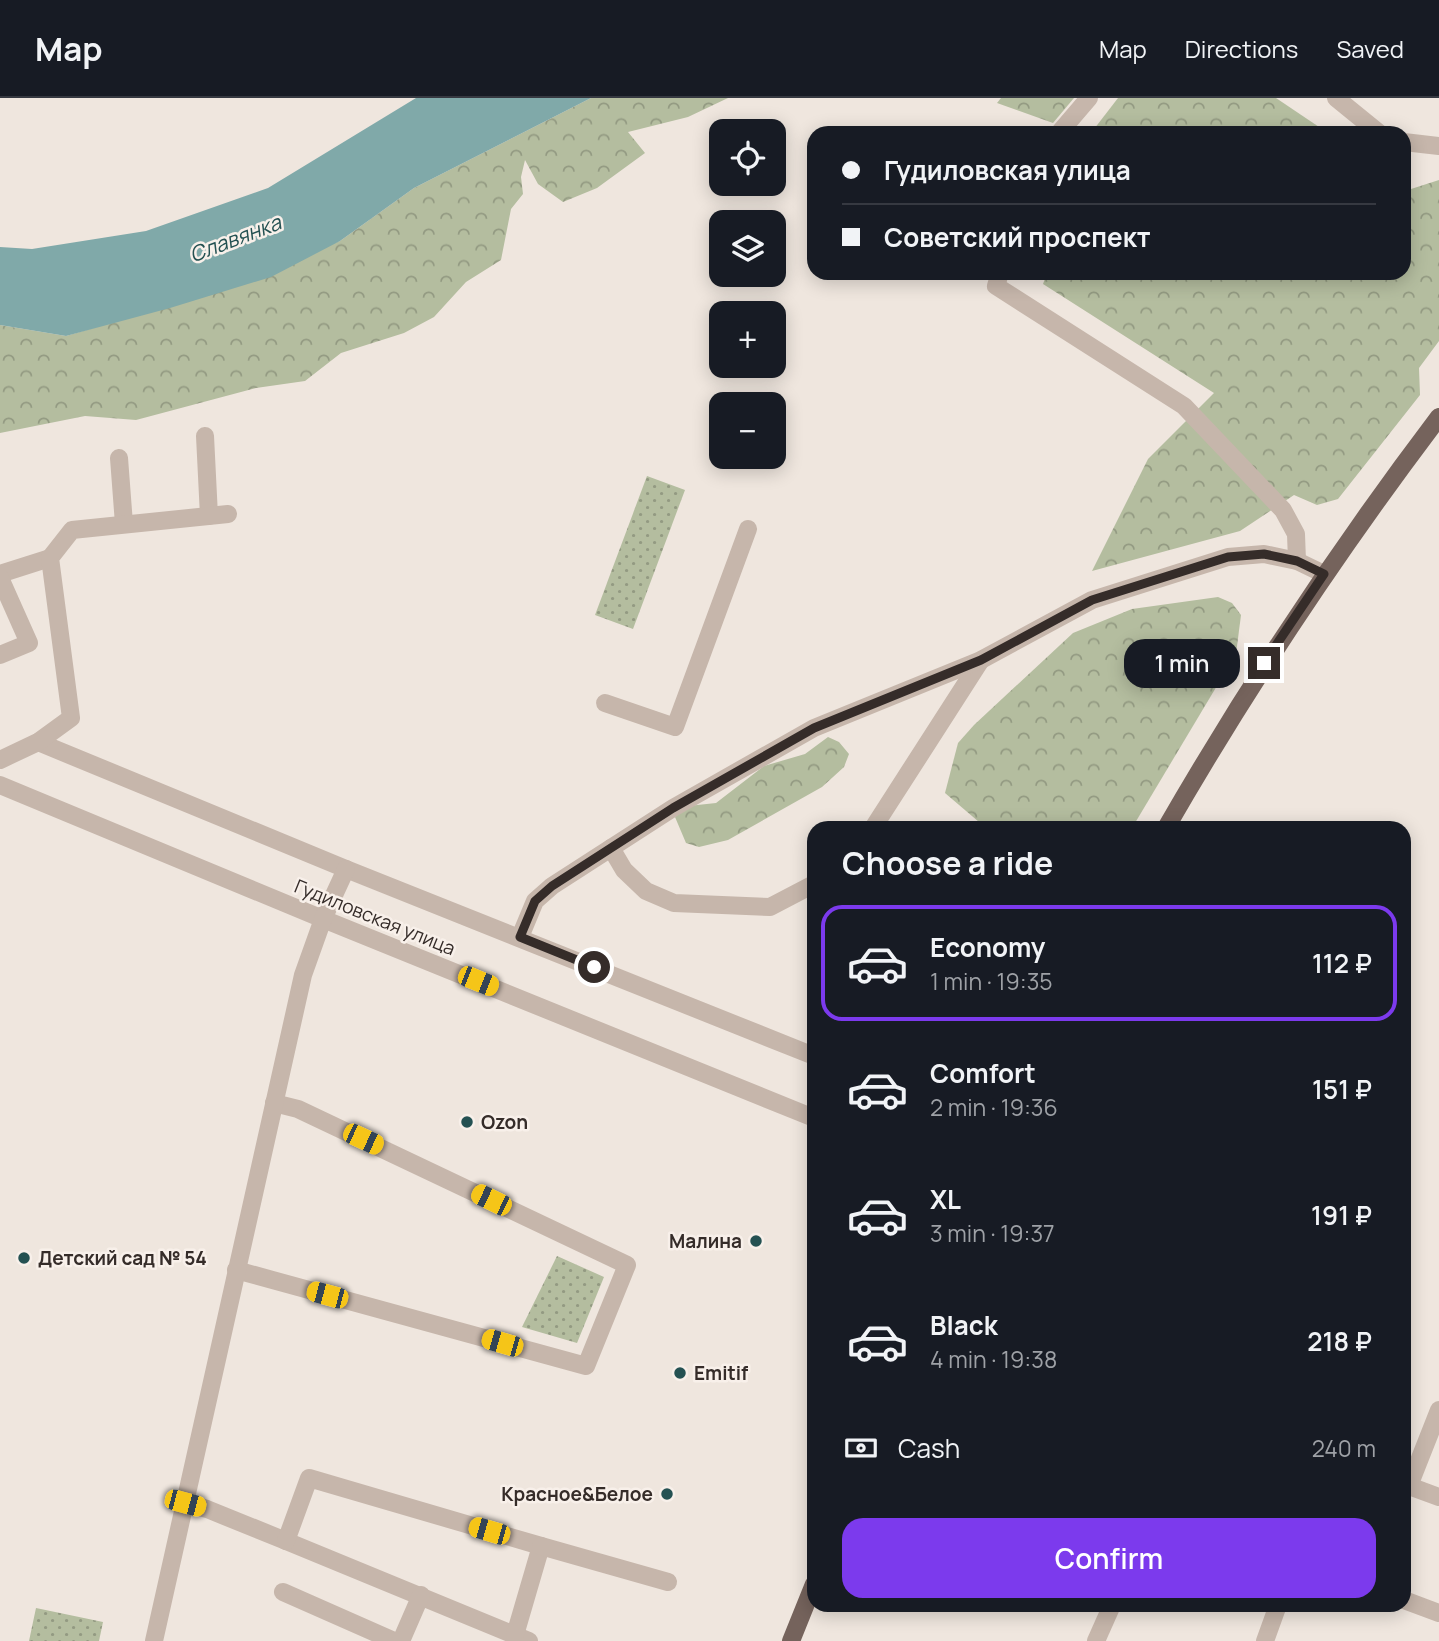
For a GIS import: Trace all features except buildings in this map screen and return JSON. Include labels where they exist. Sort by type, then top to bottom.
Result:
[{"type":"main road","points":[[1170,821],[1264,663],[1324,574],[1439,417]]},
{"type":"main road","points":[[790,1641],[807,1601]]},
{"type":"street","points":[[1065,126],[1090,98]]},
{"type":"street","points":[[1336,98],[1370,126]]},
{"type":"street","points":[[1411,143],[1439,146]]},
{"type":"street","points":[[998,280],[996,286],[1184,406],[1283,510],[1296,534],[1297,561]]},
{"type":"street","points":[[205,436],[209,516]]},
{"type":"street","points":[[119,457],[124,524]]},
{"type":"street","points":[[0,655],[29,643],[0,576],[50,558],[72,530],[228,514]]},
{"type":"street","points":[[605,703],[675,727],[748,529]]},
{"type":"street","points":[[520,937],[535,901],[552,886],[673,808],[814,728],[981,660],[1092,600],[1228,557],[1264,554],[1297,561],[1324,574]]},
{"type":"street","points":[[0,760],[38,742],[71,718],[50,558]]},
{"type":"street","points":[[878,821],[981,660]]},
{"type":"street","name":"Гудиловская улица","points":[[38,742],[346,869],[807,1053]]},
{"type":"street","name":"Гудиловская улица","points":[[0,785],[807,1115]]},
{"type":"street","points":[[611,848],[624,870],[646,891],[674,904],[770,907],[807,888]]},
{"type":"street","points":[[154,1641],[303,975],[323,919],[346,869]]},
{"type":"street","points":[[236,1270],[586,1366],[627,1265],[298,1109],[274,1104]]},
{"type":"street","points":[[1411,1474],[1439,1410]]},
{"type":"street","points":[[286,1541],[309,1478],[668,1582]]},
{"type":"street","points":[[1411,1487],[1439,1497]]},
{"type":"street","points":[[185,1503],[207,1509],[522,1638],[541,1546]]},
{"type":"street","points":[[283,1592],[394,1641]]},
{"type":"street","points":[[401,1641],[421,1595]]},
{"type":"street","points":[[1411,1603],[1439,1613]]},
{"type":"street","points":[[1096,1641],[1109,1612]]},
{"type":"street","points":[[1265,1641],[1275,1612]]},
{"type":"green space","points":[[591,98],[728,98],[688,117],[628,132],[645,153],[597,188],[563,202],[538,184],[525,160],[521,177],[523,194],[511,209],[501,260],[466,282],[434,317],[404,333],[341,353],[305,381],[256,388],[136,420],[85,416],[0,433],[0,325],[66,336],[110,323],[340,241],[414,188]]},
{"type":"green space","points":[[1001,98],[1074,98],[1053,123],[997,103]]},
{"type":"green space","points":[[1118,98],[1276,98],[1318,126],[1096,126]]},
{"type":"green space","points":[[1439,180],[1439,341],[1419,368],[1420,395],[1338,499],[1317,505],[1294,495],[1240,531],[1092,571],[1148,459],[1214,393],[1043,284],[1044,280],[1411,280],[1411,189]]},
{"type":"green space","points":[[647,476],[685,490],[633,629],[595,615]]},
{"type":"green space","points":[[1218,597],[1232,603],[1241,615],[1236,654],[1136,821],[978,821],[945,793],[958,743],[974,725],[1073,633],[1132,609]]},
{"type":"green space","points":[[828,737],[839,742],[849,754],[844,767],[822,787],[728,840],[699,847],[686,843],[675,817],[688,806],[716,803],[764,766],[805,754]]},
{"type":"green space","points":[[557,1256],[604,1277],[577,1343],[522,1327]]},
{"type":"green space","points":[[36,1608],[103,1622],[99,1641],[29,1641]]},
{"type":"water","name":"Славянка","points":[[416,98],[591,98],[414,188],[340,241],[271,277],[66,336],[0,325],[0,247],[32,249],[146,231],[268,188]]},
{"type":"place","name":"Ozon","points":[[467,1122]]},
{"type":"place","name":"Малина","points":[[756,1241]]},
{"type":"place","name":"Детский сад № 54","points":[[24,1258]]},
{"type":"place","name":"Emitif","points":[[680,1373]]},
{"type":"place","name":"Красное&Белое","points":[[667,1494]]},
{"type":"route","points":[[594,967],[520,937],[535,901],[552,886],[673,808],[814,728],[981,660],[1092,600],[1228,557],[1264,554],[1297,561],[1324,574],[1264,663]]}]
